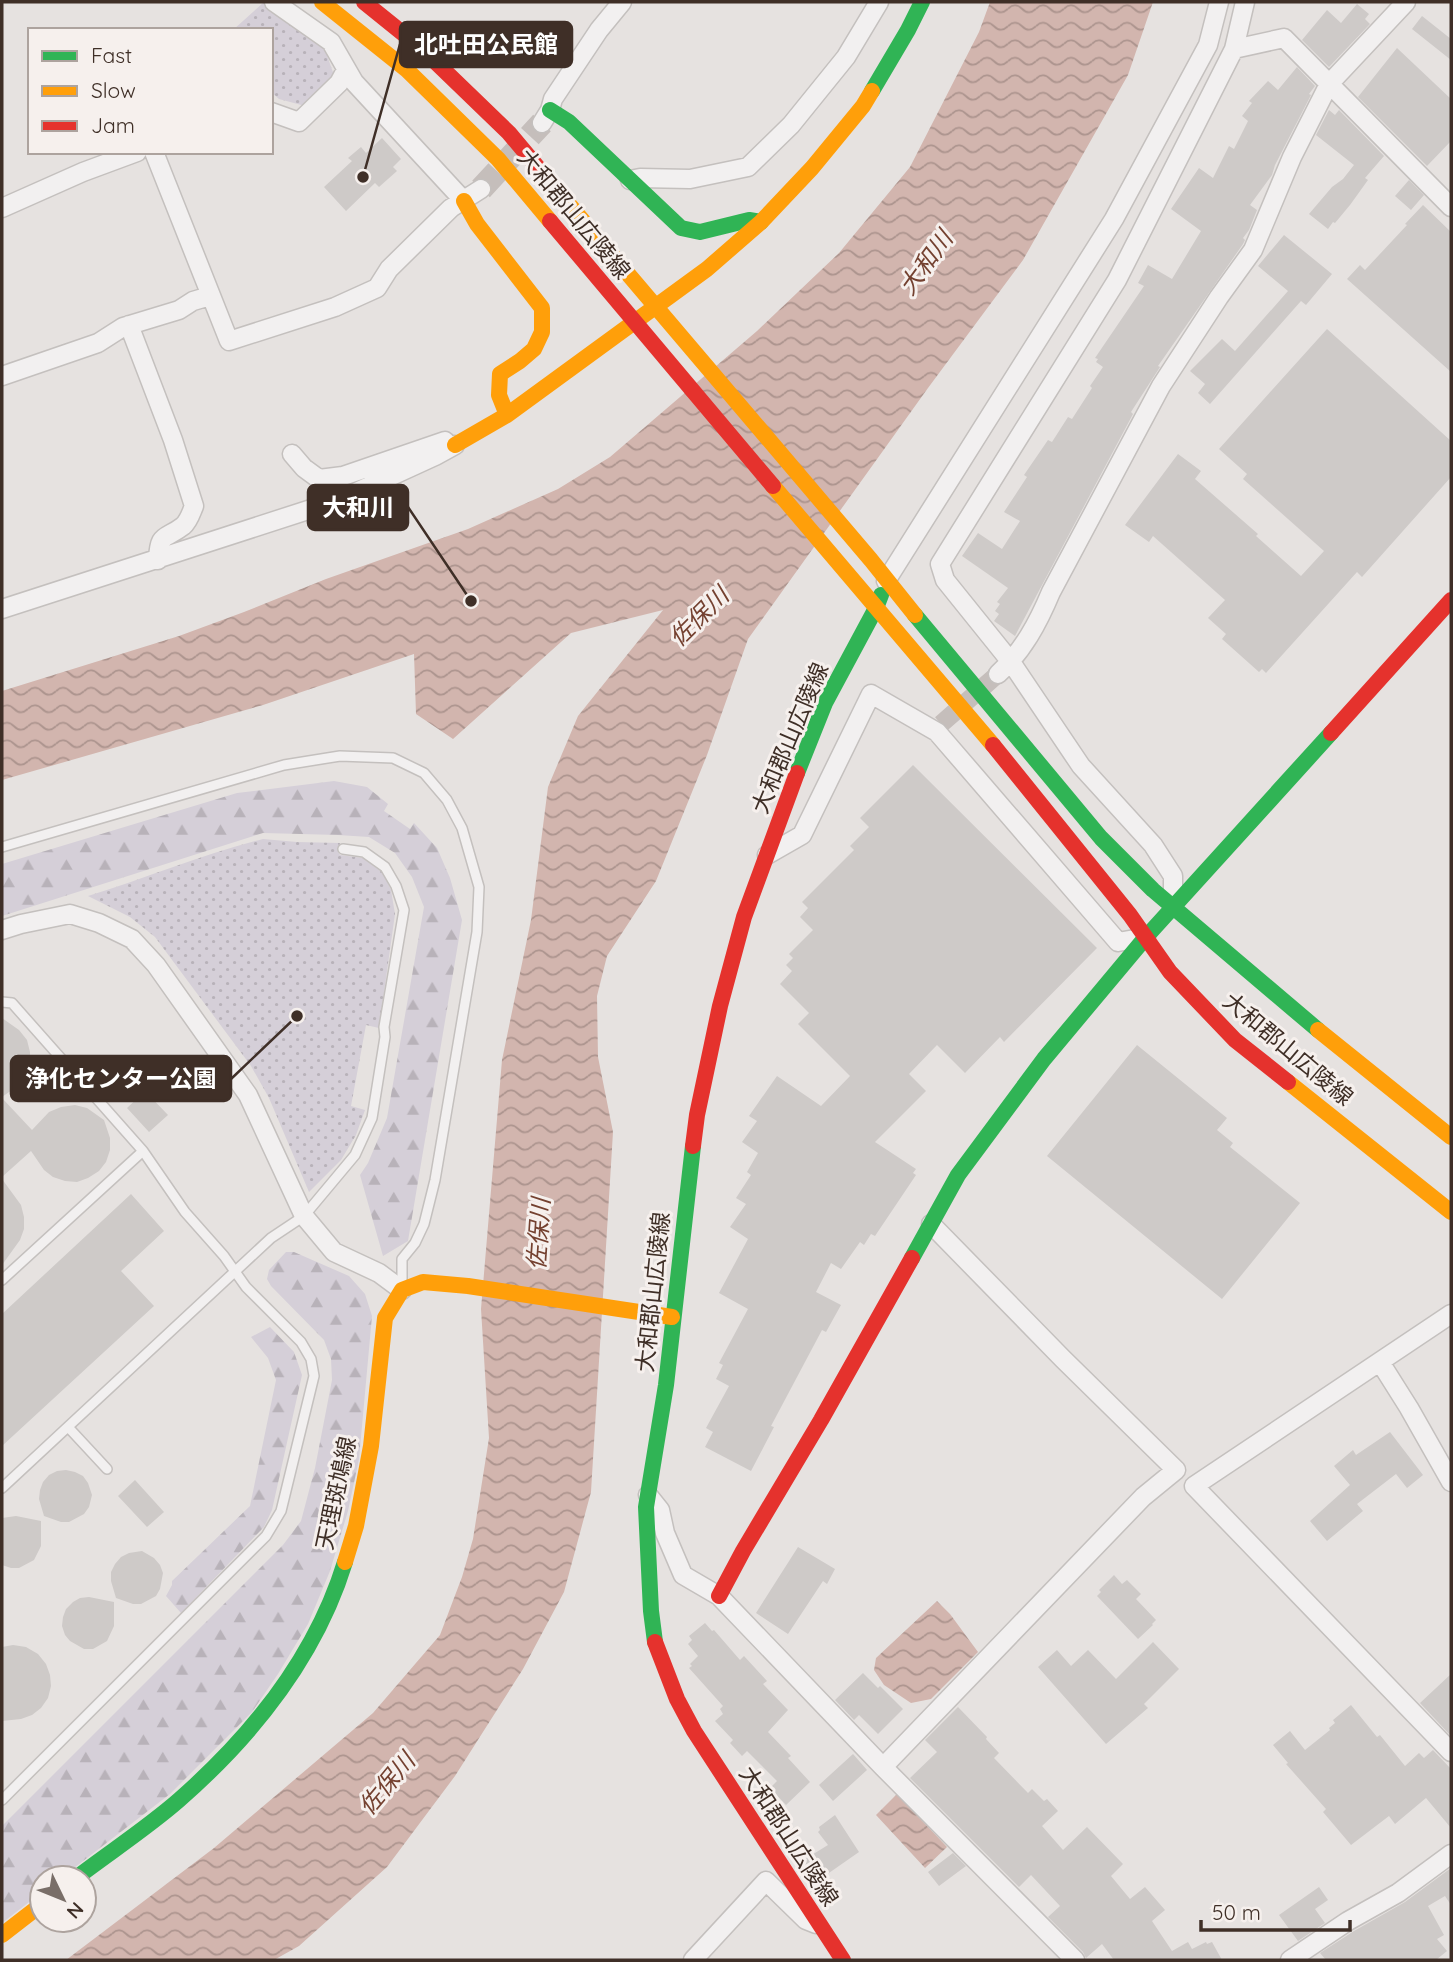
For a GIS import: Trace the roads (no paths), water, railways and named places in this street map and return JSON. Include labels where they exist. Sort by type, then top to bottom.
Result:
[{"type":"main road","name":"大和郡山広陵線","points":[[322,2],[407,70],[498,159],[1003,757],[1146,937],[1170,972],[1235,1040],[1451,1212]]},
{"type":"main road","name":"大和郡山広陵線","points":[[364,2],[421,48],[509,133],[871,560],[1101,838],[1153,891],[1451,1137]]},
{"type":"main road","points":[[455,445],[507,415],[707,269],[761,222],[812,168],[863,106],[922,2]]},
{"type":"main road","points":[[546,117],[569,122],[681,228],[700,232],[749,220],[761,222]]},
{"type":"main road","points":[[464,201],[477,224],[542,307],[544,322],[541,339],[529,356],[500,374],[498,387],[502,407],[507,415]]},
{"type":"main road","name":"大和郡山広陵線","points":[[843,1960],[694,1731],[677,1699],[656,1646],[651,1611],[646,1507],[666,1385],[697,1115],[720,1006],[744,918],[825,703],[876,608],[886,581]]},
{"type":"main road","points":[[719,1596],[828,1409],[958,1175],[1044,1059],[1146,937],[1451,600]]},
{"type":"main road","points":[[402,1290],[423,1282],[468,1286],[672,1317]]},
{"type":"main road","name":"天理斑鳩線","points":[[95,1864],[178,1801],[233,1748],[278,1696],[314,1637],[338,1584],[356,1526],[372,1446],[385,1318],[402,1290]]},
{"type":"main road","points":[[2,1935],[28,1915]]},
{"type":"street","points":[[274,2],[331,42],[354,82],[464,201]]},
{"type":"street","points":[[546,117],[553,100],[599,30],[622,2]]},
{"type":"street","points":[[630,180],[690,179],[748,167],[791,125],[846,57],[879,2]]},
{"type":"street","points":[[886,581],[1114,219],[1208,45],[1219,2]]},
{"type":"street","points":[[1173,908],[1173,876],[1160,855],[1081,766],[1004,668],[945,580],[940,564],[1117,280],[1234,49],[1245,2]]},
{"type":"street","points":[[1004,668],[1038,623],[1051,592],[1161,386],[1253,250],[1292,157],[1329,84],[1406,2]]},
{"type":"street","points":[[1234,49],[1284,38],[1451,206]]},
{"type":"street","points":[[273,113],[299,122],[339,83],[346,70]]},
{"type":"street","points":[[2,208],[131,154]]},
{"type":"street","points":[[156,154],[229,341],[335,307],[377,288],[388,269],[451,208],[481,189]]},
{"type":"street","points":[[2,376],[99,343],[124,327],[179,310],[193,301],[210,296]]},
{"type":"street","points":[[129,325],[173,440],[194,506],[186,524],[162,538],[158,560]]},
{"type":"street","points":[[292,454],[304,468],[319,479],[343,476],[444,441],[455,445]]},
{"type":"street","points":[[2,610],[338,500],[455,445]]},
{"type":"street","points":[[767,855],[802,835],[871,694],[939,728],[1118,942],[1146,937]]},
{"type":"street","points":[[2,930],[70,914],[99,923],[132,939],[156,965],[248,1095],[304,1216],[334,1252],[379,1273],[402,1290]]},
{"type":"street","points":[[883,1767],[1143,1497],[1176,1470],[931,1224]]},
{"type":"street","points":[[1451,1314],[1194,1486],[1451,1752]]},
{"type":"street","points":[[1380,1362],[1451,1482]]},
{"type":"street","points":[[648,1494],[660,1510],[665,1533],[683,1575],[719,1596],[883,1767],[1075,1960]]},
{"type":"street","points":[[1290,1960],[1348,1921],[1398,1893],[1451,1854]]},
{"type":"street","points":[[692,1960],[766,1881],[806,1920],[819,1925]]},
{"type":"lane","points":[[2,847],[284,765],[340,756],[393,758],[424,773],[447,800],[462,828],[479,887],[477,932],[435,1180],[424,1224],[415,1243],[402,1259],[402,1290]]},
{"type":"lane","points":[[2,1488],[271,1238],[304,1216],[355,1155],[372,1118],[404,910],[396,886],[385,867],[364,852],[343,849]]},
{"type":"lane","points":[[2,1002],[12,1003],[143,1151],[185,1212],[246,1287],[301,1342],[311,1359],[314,1376],[281,1511],[266,1536],[2,1800]]},
{"type":"lane","points":[[2,1280],[143,1151]]},
{"type":"lane","points":[[68,1427],[107,1469]]},
{"type":"water","name":"佐保川","points":[[990,2],[1153,2],[1128,75],[1023,260],[748,639],[707,755],[656,881],[607,956],[597,996],[598,1057],[613,1132],[591,1492],[564,1592],[523,1669],[455,1776],[387,1867],[299,1946],[274,1960],[66,1960],[214,1848],[373,1713],[440,1635],[473,1539],[489,1438],[481,1309],[502,1060],[531,920],[548,787],[578,716],[663,610],[571,633],[453,739],[416,714],[414,654],[263,705],[2,780],[2,691],[179,636],[326,579],[468,529],[558,489],[610,457],[757,331],[839,253],[910,167],[979,32]]},
{"type":"water","points":[[937,1601],[978,1652],[931,1699],[911,1703],[884,1685],[874,1670],[876,1658]]},
{"type":"water","points":[[897,1794],[947,1847],[925,1868],[876,1815]]},
{"type":"tunnel","points":[[481,189],[542,123]]},
{"type":"tunnel","points":[[941,724],[998,674]]},
{"type":"place","name":"北吐田公民館","points":[[363,177]]},
{"type":"place","name":"大和川","points":[[471,601]]},
{"type":"place","name":"浄化センター公園","points":[[297,1016]]}]
